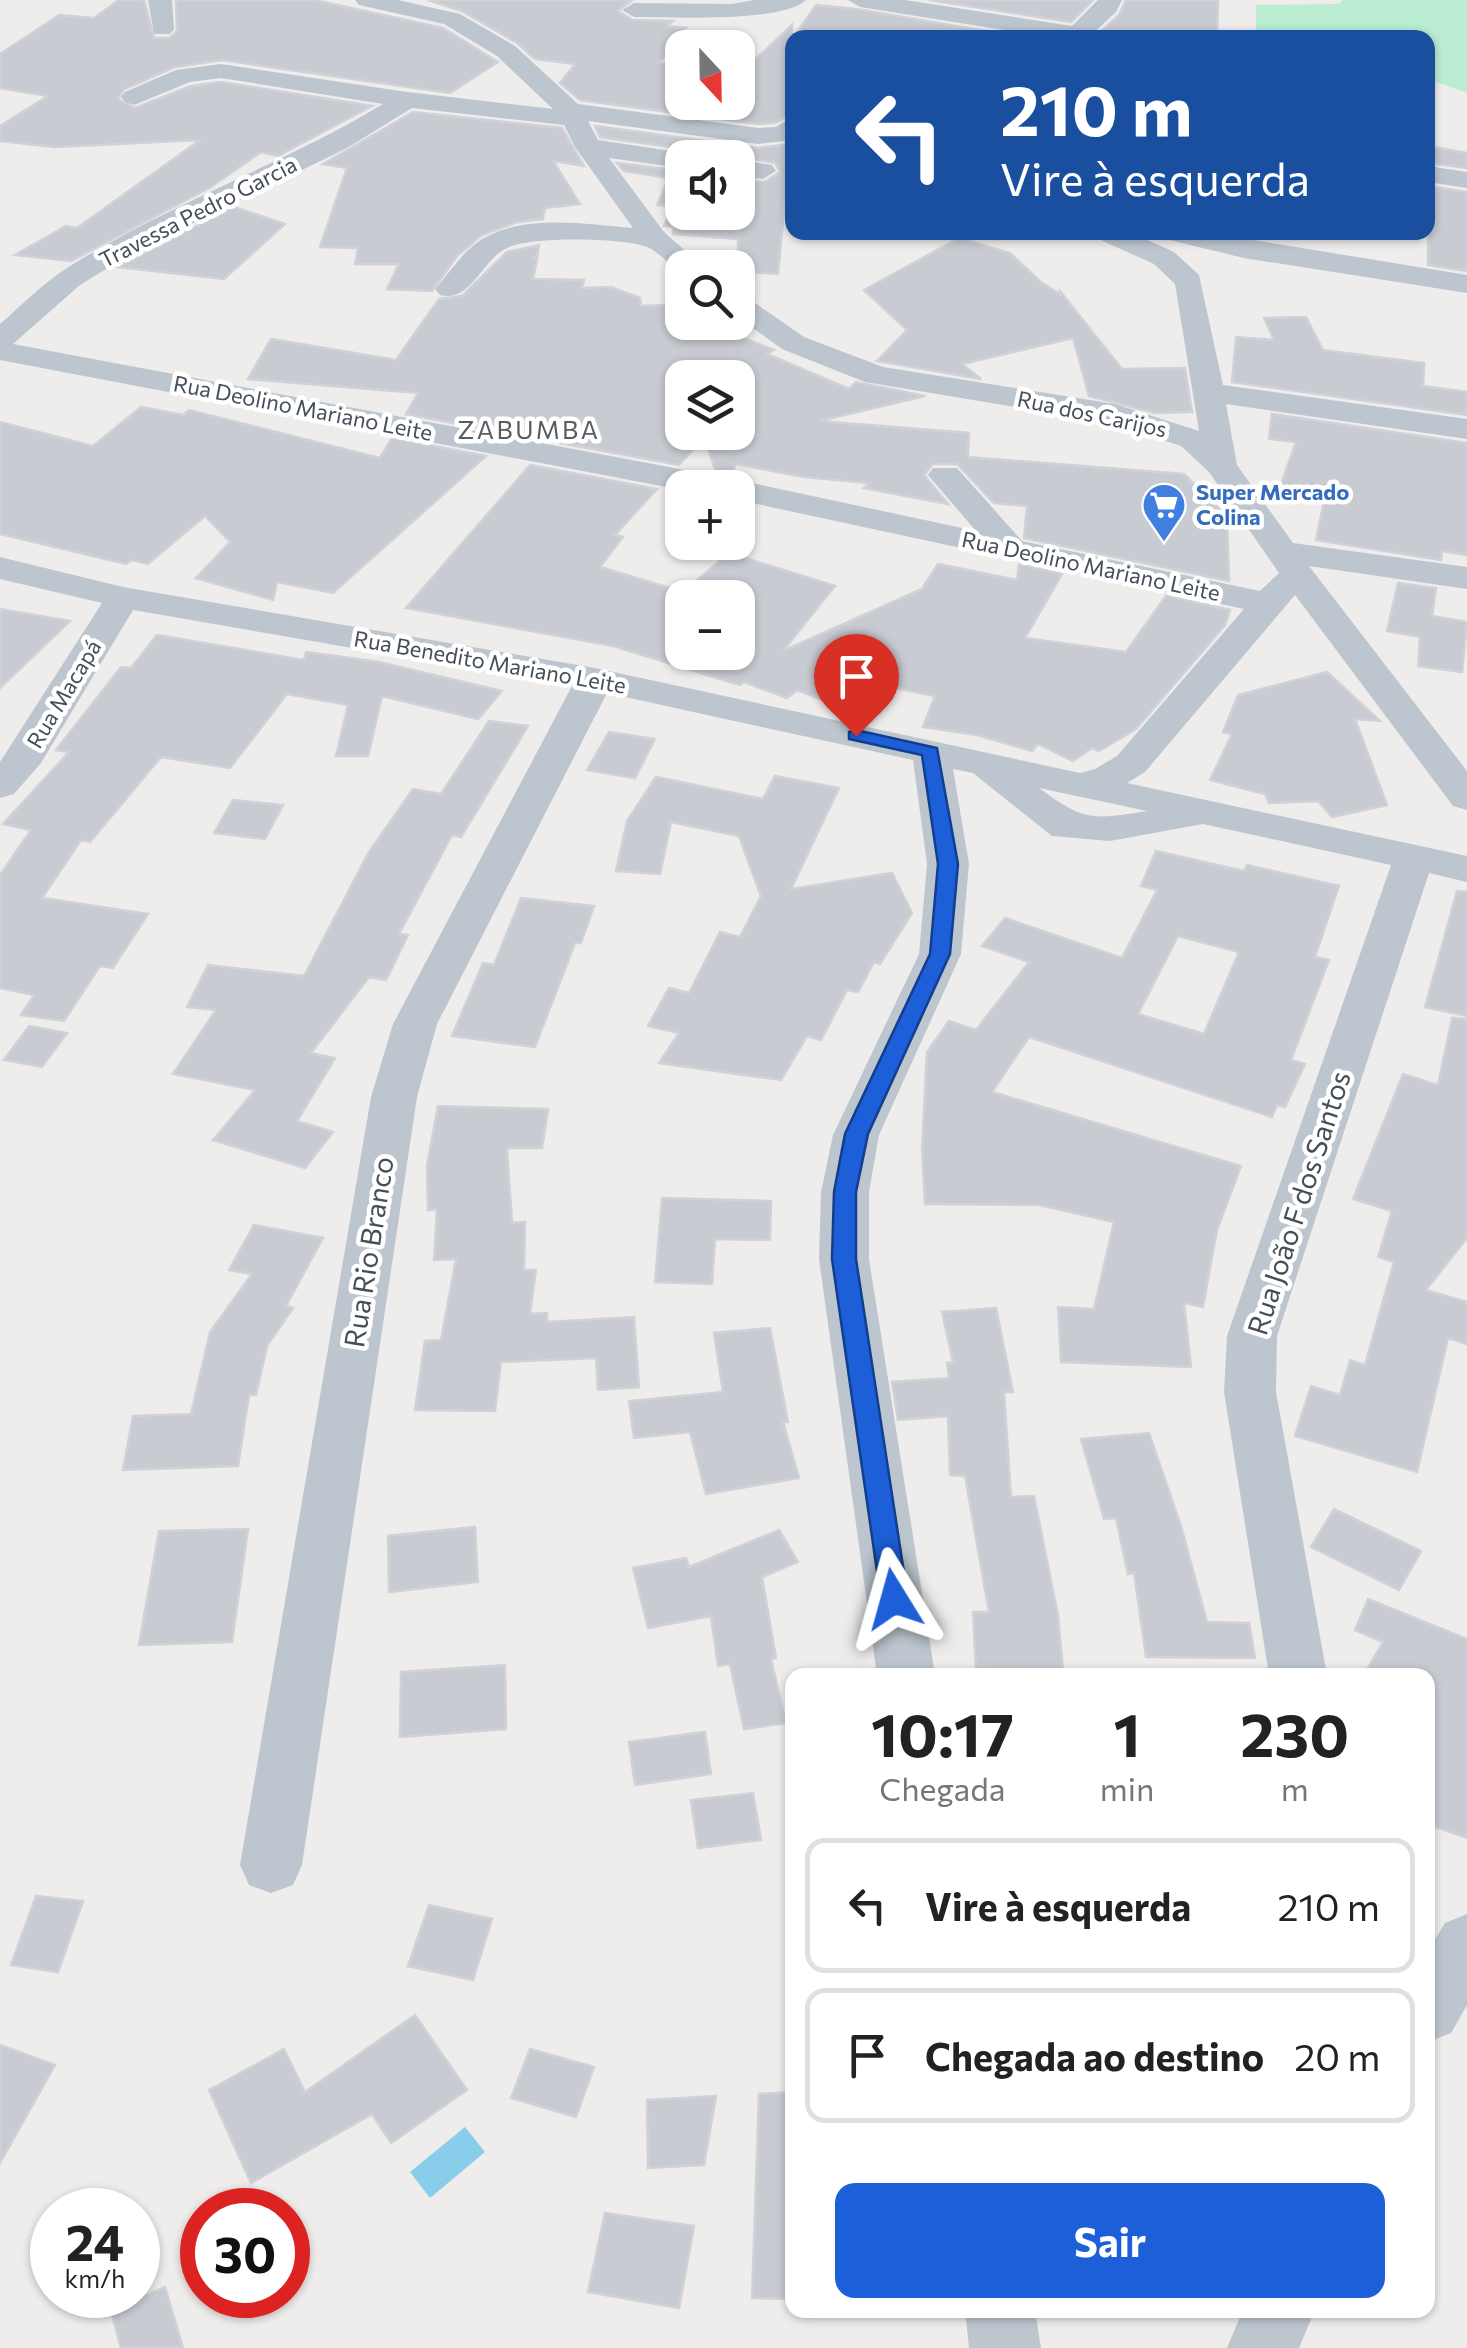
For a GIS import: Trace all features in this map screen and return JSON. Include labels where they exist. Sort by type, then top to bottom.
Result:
[{"type":"street","points":[[160,0],[162,28]]},
{"type":"street","points":[[367,0],[452,19],[474,28],[506,50],[574,115],[588,147],[654,238],[669,250]]},
{"type":"street","points":[[634,10],[732,12],[794,0]]},
{"type":"street","points":[[860,0],[1039,30]]},
{"type":"street","points":[[1082,30],[1110,0]]},
{"type":"street","points":[[134,98],[165,81],[221,72],[407,100],[758,136],[785,133]]},
{"type":"street","name":"Travessa Pedro Garcia","points":[[6,354],[70,279],[124,246],[338,142],[407,100]]},
{"type":"street","points":[[588,147],[665,158]]},
{"type":"street","points":[[1435,175],[1467,180]]},
{"type":"street","points":[[450,289],[492,245],[506,238],[553,233],[654,238]]},
{"type":"street","points":[[1124,240],[1164,258],[1189,282],[1221,465]]},
{"type":"street","points":[[1203,240],[1260,254],[1407,271],[1467,284]]},
{"type":"street","name":"Rua dos Carijos","points":[[755,316],[792,342],[876,375],[1115,414],[1192,438],[1221,465],[1467,798]]},
{"type":"street","name":"Rua Deolino Mariano Leite","points":[[6,354],[665,477]]},
{"type":"street","points":[[1209,392],[1467,429]]},
{"type":"street","points":[[945,475],[1012,550]]},
{"type":"street","name":"Rua Deolino Mariano Leite","points":[[755,494],[1269,604]]},
{"type":"street","points":[[1030,802],[1108,778],[1131,764],[1269,604],[1289,561],[1467,578]]},
{"type":"street","name":"Rua Benedito Mariano Leite","points":[[0,568],[123,598],[595,679],[980,762],[1079,784],[1114,810]]},
{"type":"street","name":"Rua Macapá","points":[[0,786],[27,755],[123,598]]},
{"type":"street","name":"Rua Rio Branco","points":[[271,1865],[394,1096],[415,1024],[595,679]]},
{"type":"street","points":[[905,1668],[844,1259],[845,1192],[856,1134],[940,954],[948,864],[930,752]]},
{"type":"street","name":"Rua Benedito Mariano Leite","points":[[980,762],[1066,827],[1114,810],[1205,814],[1467,869]]},
{"type":"street","name":"Rua João F dos Santos","points":[[1297,1668],[1250,1392],[1252,1336],[1414,858]]},
{"type":"street","points":[[1435,1999],[1467,1944]]},
{"type":"street","points":[[1001,2318],[1006,2348]]},
{"type":"street","points":[[1263,2348],[1276,2318]]},
{"type":"green space","points":[[1343,0],[1467,0],[1467,93],[1435,82],[1435,30],[1256,30],[1256,5],[1339,4]]},
{"type":"water","points":[[465,2127],[485,2152],[430,2198],[410,2172]]},
{"type":"building","points":[[119,0],[144,0],[154,38],[170,38],[177,31],[176,0],[314,0],[443,28],[498,62],[450,93],[222,60],[175,67],[124,89],[118,99],[135,108],[191,86],[221,82],[372,106],[278,156],[261,152],[211,187],[71,261],[15,255],[66,226],[77,228],[200,140],[55,147],[0,141],[0,126],[48,96],[0,88],[0,54],[59,15],[94,18]]},
{"type":"building","points":[[428,0],[632,0],[618,11],[632,20],[673,21],[667,26],[686,28],[665,30],[665,57],[658,63],[665,64],[665,111],[580,100],[560,83],[575,64],[535,59],[517,43],[462,11]]},
{"type":"building","points":[[929,0],[1093,0],[1071,22]]},
{"type":"building","points":[[1126,0],[1218,0],[1217,30],[1103,30],[1119,15]]},
{"type":"building","points":[[816,5],[980,30],[799,30]]},
{"type":"building","points":[[785,32],[785,117],[775,123],[728,120],[755,120],[755,60]]},
{"type":"building","points":[[413,112],[562,128],[584,166],[553,161],[580,204],[545,208],[543,219],[517,222],[482,235],[457,256],[432,291],[387,289],[399,264],[355,264],[358,248],[320,247],[347,168],[323,164]]},
{"type":"building","points":[[595,126],[699,140],[665,140],[665,146],[600,137]]},
{"type":"building","points":[[785,145],[778,274],[755,272],[755,250],[738,250],[738,239],[673,234],[673,230],[755,230],[755,181],[765,182],[780,172],[775,163],[755,159],[755,148]]},
{"type":"building","points":[[1435,147],[1467,153],[1467,168],[1435,164]]},
{"type":"building","points":[[617,163],[665,169],[665,177],[624,171]]},
{"type":"building","points":[[665,187],[665,206],[657,205]]},
{"type":"building","points":[[1435,187],[1467,192],[1467,271],[1428,265],[1428,240],[1435,240]]},
{"type":"building","points":[[234,207],[285,224],[224,279],[117,267]]},
{"type":"building","points":[[955,240],[1010,253],[1042,283],[1060,291],[1122,369],[1185,368],[1192,412],[1155,413],[1089,396],[1073,338],[962,364],[981,379],[877,361],[907,330],[864,290]]},
{"type":"building","points":[[539,245],[537,257],[532,257],[537,259],[533,279],[584,280],[582,288],[611,287],[640,298],[641,306],[665,305],[665,340],[749,340],[774,350],[767,354],[849,389],[856,382],[925,396],[819,421],[969,433],[968,457],[1184,474],[1227,516],[1229,581],[1024,538],[1027,506],[994,503],[957,464],[933,464],[924,475],[948,504],[864,488],[869,483],[804,477],[735,464],[734,470],[715,470],[708,450],[755,450],[755,360],[665,360],[665,450],[693,450],[679,465],[522,436],[516,430],[512,434],[406,414],[418,393],[248,379],[271,339],[396,360],[439,299],[462,296],[507,252]]},
{"type":"building","points":[[1306,317],[1323,350],[1424,363],[1423,386],[1467,392],[1467,415],[1232,382],[1236,337],[1274,340],[1264,318]]},
{"type":"building","points":[[141,407],[183,415],[189,410],[380,458],[392,438],[486,456],[333,593],[277,582],[273,600],[196,578],[230,542],[205,516],[148,564],[132,560],[126,564],[0,534],[0,422],[93,446]]},
{"type":"building","points":[[1272,414],[1467,443],[1467,555],[1442,551],[1441,560],[1316,540],[1324,501],[1278,493],[1296,442],[1269,439]]},
{"type":"building","points":[[530,465],[657,489],[615,535],[623,537],[600,567],[665,587],[665,662],[613,646],[406,608]]},
{"type":"building","points":[[721,560],[751,560],[835,586],[783,651],[922,589],[938,564],[1017,580],[1019,564],[1062,574],[1025,638],[1126,652],[1166,596],[1230,610],[1225,625],[1136,729],[1073,761],[1038,744],[1032,751],[977,735],[923,727],[935,696],[861,681],[833,704],[797,690],[787,698],[744,682],[740,685],[691,670],[755,670],[755,580],[697,580]]},
{"type":"building","points":[[1398,583],[1436,588],[1432,616],[1467,622],[1462,672],[1418,666],[1420,637],[1387,631]]},
{"type":"building","points":[[0,609],[70,621],[0,688]]},
{"type":"building","points":[[157,635],[304,660],[306,652],[379,662],[502,691],[478,719],[382,696],[368,756],[336,756],[348,705],[287,694],[230,768],[161,757],[90,842],[81,840],[42,898],[148,914],[113,968],[100,966],[64,1021],[21,1015],[34,995],[0,988],[0,875],[31,830],[3,824],[69,752],[56,750],[121,667],[131,668]]},
{"type":"building","points":[[1327,672],[1380,721],[1355,719],[1387,805],[1332,817],[1318,801],[1269,803],[1265,794],[1210,780],[1232,734],[1223,732],[1238,695]]},
{"type":"building","points":[[489,721],[528,726],[461,837],[452,835],[399,934],[408,935],[386,980],[369,977],[311,1053],[335,1058],[297,1121],[333,1132],[305,1168],[213,1140],[255,1090],[173,1074],[216,1010],[187,1007],[208,965],[304,976],[369,852],[413,789],[441,794]]},
{"type":"building","points":[[609,732],[655,739],[635,778],[587,770]]},
{"type":"building","points":[[775,776],[839,788],[791,889],[892,873],[912,913],[880,964],[874,962],[858,992],[847,990],[821,1040],[807,1036],[781,1080],[659,1063],[679,1033],[648,1026],[669,988],[689,993],[720,932],[740,937],[761,896],[739,836],[671,822],[660,874],[616,871],[627,821],[656,777],[763,799]]},
{"type":"building","points":[[233,800],[283,805],[265,839],[214,833]]},
{"type":"building","points":[[1156,851],[1244,871],[1247,865],[1339,886],[1315,957],[1329,960],[1291,1060],[1305,1064],[1285,1107],[1277,1105],[1272,1117],[1029,1037],[992,1092],[1241,1166],[1217,1230],[1203,1307],[1184,1303],[1191,1367],[1061,1362],[1058,1307],[1094,1309],[1114,1222],[1039,1205],[925,1204],[922,1149],[927,1052],[949,1021],[976,1030],[1029,962],[982,946],[1005,918],[1122,958],[1157,890],[1141,886]],"holes":[[[1178,936],[1239,952],[1204,1034],[1138,1014]]]},
{"type":"building","points":[[1457,891],[1467,892],[1467,1016],[1425,1007]]},
{"type":"building","points":[[521,898],[594,906],[581,943],[575,943],[535,1047],[452,1036],[483,963],[494,965]]},
{"type":"building","points":[[1452,1018],[1467,1019],[1467,1238],[1426,1290],[1467,1302],[1467,1344],[1448,1338],[1417,1472],[1295,1436],[1311,1386],[1340,1395],[1350,1360],[1365,1365],[1394,1262],[1378,1257],[1392,1211],[1353,1199],[1403,1074],[1438,1085]]},
{"type":"building","points":[[29,1026],[67,1033],[42,1067],[4,1060]]},
{"type":"building","points":[[438,1106],[548,1109],[542,1148],[507,1148],[512,1223],[525,1222],[524,1270],[536,1270],[530,1314],[547,1313],[547,1322],[634,1317],[639,1387],[598,1390],[596,1358],[501,1362],[495,1411],[415,1410],[425,1341],[441,1340],[456,1259],[434,1260],[437,1209],[428,1210],[427,1166]]},
{"type":"building","points":[[662,1198],[771,1201],[770,1240],[715,1239],[712,1284],[655,1282]]},
{"type":"building","points":[[254,1225],[323,1238],[286,1306],[293,1308],[267,1346],[256,1395],[249,1395],[238,1466],[123,1470],[133,1416],[191,1414],[210,1332],[252,1274],[229,1270]]},
{"type":"building","points":[[996,1308],[1013,1392],[1004,1392],[1011,1497],[1034,1496],[1058,1616],[1063,1668],[976,1668],[973,1612],[989,1612],[965,1476],[950,1475],[948,1416],[898,1420],[892,1382],[949,1378],[947,1363],[953,1362],[942,1312]]},
{"type":"building","points":[[770,1328],[788,1422],[783,1422],[799,1478],[706,1494],[690,1432],[634,1438],[629,1401],[723,1392],[714,1333]]},
{"type":"building","points":[[1149,1433],[1181,1526],[1207,1622],[1249,1623],[1255,1658],[1146,1657],[1134,1573],[1128,1574],[1116,1518],[1104,1519],[1081,1439]]},
{"type":"building","points":[[1334,1509],[1421,1551],[1399,1590],[1311,1547]]},
{"type":"building","points":[[475,1527],[478,1582],[389,1592],[388,1536]]},
{"type":"building","points":[[248,1529],[232,1642],[139,1645],[159,1531]]},
{"type":"building","points":[[779,1530],[798,1562],[762,1577],[776,1658],[771,1659],[785,1723],[744,1729],[730,1664],[718,1666],[711,1616],[648,1628],[633,1568],[686,1558],[689,1567]]},
{"type":"building","points":[[1368,1599],[1467,1639],[1467,1838],[1435,1827],[1435,1668],[1368,1668],[1383,1642],[1355,1630]]},
{"type":"building","points":[[505,1665],[506,1729],[400,1737],[401,1672]]},
{"type":"building","points":[[705,1732],[711,1774],[635,1785],[629,1742]]},
{"type":"building","points":[[753,1793],[761,1840],[698,1848],[691,1800]]},
{"type":"building","points":[[36,1896],[83,1901],[58,1972],[11,1965]]},
{"type":"building","points":[[429,1905],[492,1919],[473,1980],[408,1966]]},
{"type":"building","points":[[415,2015],[467,2090],[391,2143],[372,2114],[251,2183],[209,2090],[284,2049],[305,2092]]},
{"type":"building","points":[[0,2045],[55,2065],[0,2163]]},
{"type":"building","points":[[530,2049],[594,2067],[576,2117],[511,2098]]},
{"type":"building","points":[[785,2092],[785,2299],[752,2298],[759,2094]]},
{"type":"building","points":[[716,2096],[704,2165],[648,2168],[647,2100]]},
{"type":"building","points":[[605,2213],[694,2226],[679,2308],[588,2292]]},
{"type":"building","points":[[165,2287],[183,2348],[121,2348],[113,2318],[160,2318],[160,2289]]},
{"type":"place","name":"Super Mercado Colina","points":[[1164,543]]},
{"type":"district","name":"ZABUMBA","points":[[529,430]]},
{"type":"route","points":[[856,736],[930,752],[948,864],[940,954],[856,1134],[845,1192],[844,1259],[894,1599]]}]
